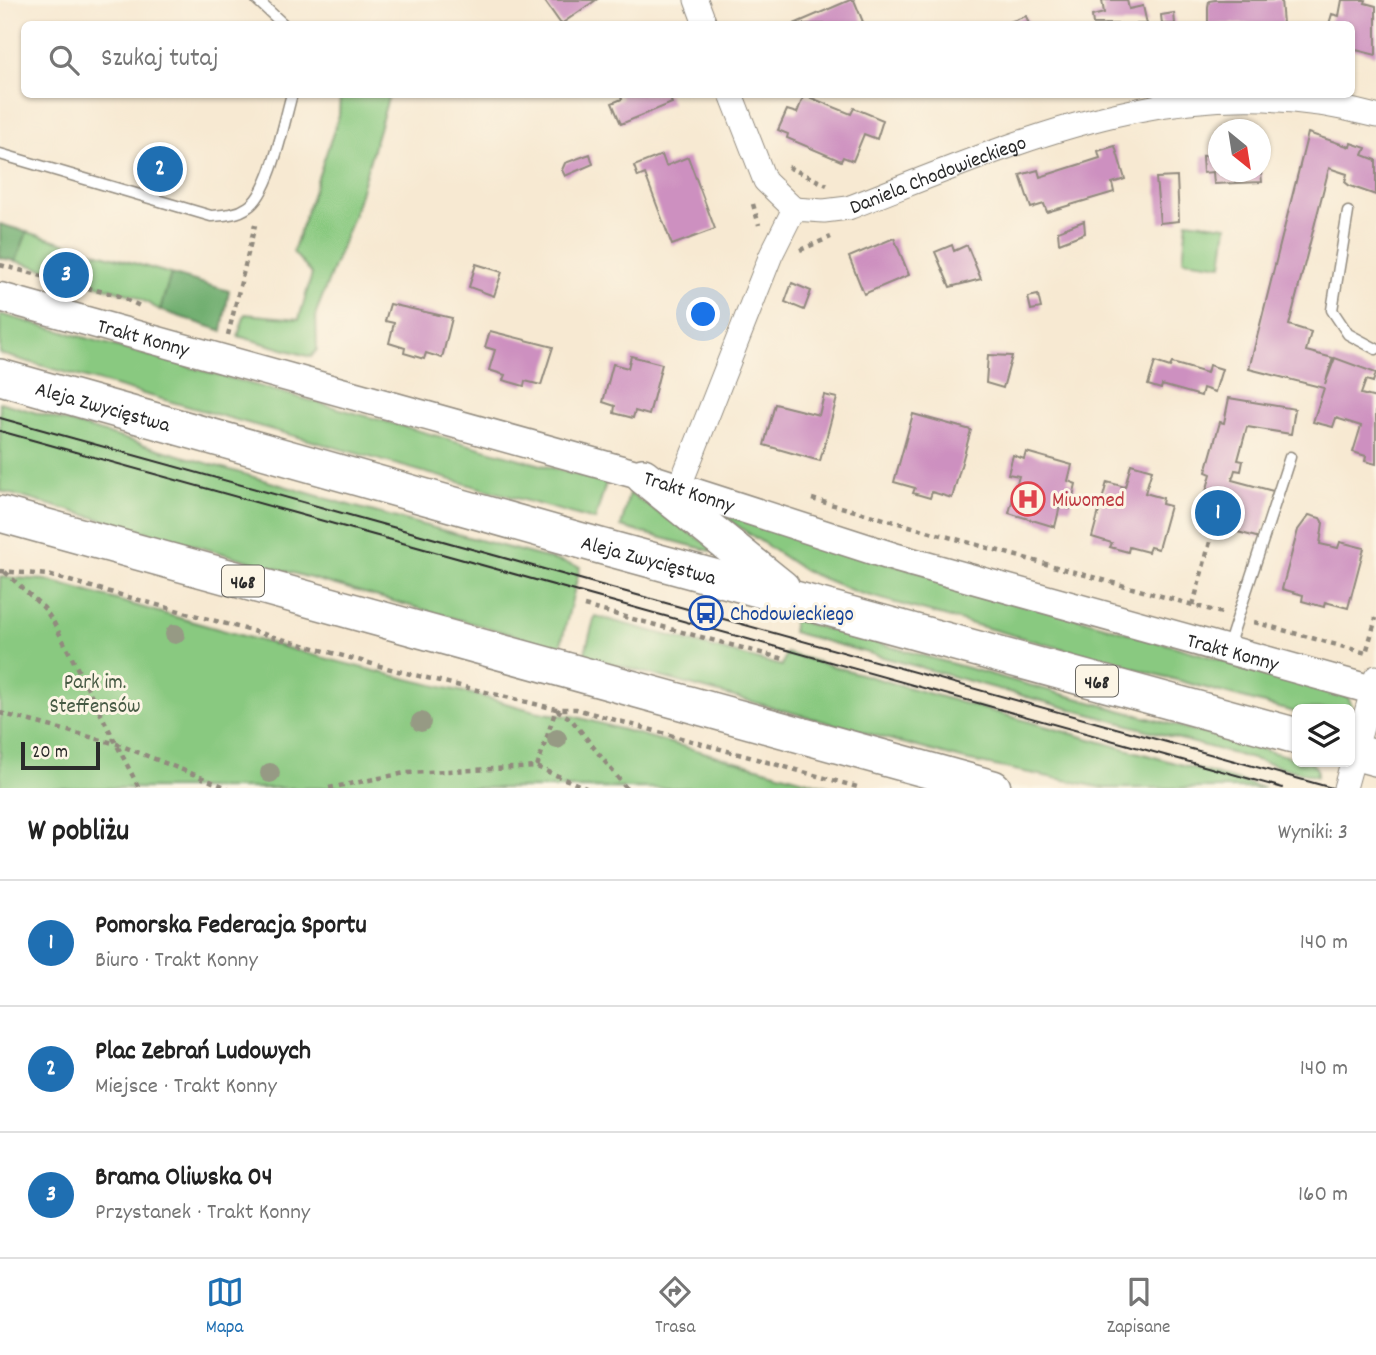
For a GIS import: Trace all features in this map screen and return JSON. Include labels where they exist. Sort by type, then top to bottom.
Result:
[{"type":"main road","name":"Aleja Zwycięstwa","points":[[0,377],[1292,735]]},
{"type":"main road","points":[[643,476],[792,597]]},
{"type":"main road","name":"468","points":[[0,514],[993,788]]},
{"type":"street","points":[[696,0],[704,21]]},
{"type":"street","points":[[679,488],[771,255],[794,209],[765,181],[733,98]]},
{"type":"street","name":"Daniela Chodowieckiego","points":[[794,209],[824,211],[848,208],[1036,136],[1131,109],[1243,98]]},
{"type":"street","name":"Daniela Chodowieckiego","points":[[1266,98],[1329,103],[1376,116]]},
{"type":"street","name":"Trakt Konny","points":[[0,297],[643,476],[897,558],[1227,650],[1375,686]]},
{"type":"street","points":[[1345,788],[1360,754],[1375,686]]},
{"type":"lane","points":[[257,0],[280,21]]},
{"type":"lane","points":[[0,154],[211,216],[234,214],[250,206],[262,193],[291,98]]},
{"type":"lane","points":[[1348,212],[1332,310],[1348,334],[1376,349]]},
{"type":"lane","points":[[1227,650],[1290,457]]},
{"type":"path","points":[[783,165],[829,186]]},
{"type":"path","points":[[752,201],[760,236]]},
{"type":"path","points":[[226,339],[236,311],[236,293],[256,222],[250,206]]},
{"type":"path","points":[[793,255],[835,235]]},
{"type":"path","points":[[809,499],[1366,653],[1376,618]]},
{"type":"path","points":[[1193,605],[1211,538]]},
{"type":"path","points":[[2,571],[48,575],[398,671],[556,709],[576,709],[861,788]]},
{"type":"path","points":[[2,571],[44,608],[54,623],[139,788]]},
{"type":"path","points":[[584,606],[784,659]]},
{"type":"path","points":[[537,767],[556,709]]},
{"type":"path","points":[[556,709],[571,719],[626,788]]},
{"type":"path","points":[[0,713],[117,744],[228,788]]},
{"type":"path","points":[[329,788],[405,773],[537,767],[586,788]]},
{"type":"green space","points":[[340,98],[388,98],[353,217],[316,313],[317,350],[311,357],[238,336],[245,314],[299,319],[312,274],[293,252],[339,115]]},
{"type":"green space","points":[[1187,221],[1227,226],[1222,265],[1183,260]]},
{"type":"green space","points":[[0,224],[27,232],[16,261],[0,258]]},
{"type":"green space","points":[[27,232],[171,274],[160,310],[135,296],[16,261]]},
{"type":"green space","points":[[171,274],[229,291],[222,331],[160,310]]},
{"type":"green space","points":[[0,314],[606,483],[595,520],[0,354]]},
{"type":"green space","points":[[0,402],[352,506],[580,567],[560,648],[0,491]]},
{"type":"green space","points":[[629,493],[722,554],[621,527]]},
{"type":"green space","points":[[718,513],[1348,697],[1351,704],[1292,704],[1292,712],[856,592],[805,571]]},
{"type":"green space","name":"Park im. Steffensów","points":[[0,577],[46,580],[306,653],[531,710],[573,716],[833,788],[0,788]]},
{"type":"green space","points":[[595,616],[782,666],[786,653],[1264,788],[1104,788],[965,760],[584,656]]},
{"type":"green space","points":[[794,620],[1292,758],[1292,767],[1315,767],[1317,777],[792,632]]},
{"type":"building","points":[[544,0],[596,0],[565,21],[559,21]]},
{"type":"building","points":[[854,0],[863,21],[801,21]]},
{"type":"building","points":[[1102,0],[1127,0],[1129,9],[1143,6],[1146,21],[1093,21],[1092,16],[1104,13]]},
{"type":"building","points":[[1281,0],[1283,21],[1208,21],[1209,1]]},
{"type":"building","points":[[1342,0],[1366,0],[1365,3],[1376,6],[1376,55],[1355,50],[1355,21],[1330,21],[1332,14],[1339,16]]},
{"type":"building","points":[[1174,13],[1175,21],[1162,21],[1161,15]]},
{"type":"building","points":[[1026,16],[1028,21],[1012,21]]},
{"type":"building","points":[[670,98],[672,103],[621,124],[612,103],[622,99]]},
{"type":"building","points":[[803,98],[811,98],[851,114],[854,108],[883,120],[877,139],[864,134],[853,161],[843,157],[841,161],[787,138],[788,134],[778,130],[787,110],[797,113]]},
{"type":"building","points":[[1308,133],[1350,147],[1351,143],[1366,148],[1363,155],[1376,160],[1376,195],[1350,186],[1345,182],[1347,174],[1329,168],[1289,325],[1311,332],[1306,351],[1333,358],[1325,384],[1335,358],[1376,373],[1373,382],[1366,380],[1361,394],[1376,398],[1376,464],[1365,461],[1366,456],[1353,452],[1361,426],[1336,418],[1333,427],[1313,422],[1324,388],[1249,369]]},
{"type":"building","points":[[1115,146],[1125,179],[1112,183],[1114,192],[1047,212],[1044,204],[1031,208],[1020,175],[1038,170],[1040,177],[1100,158],[1098,151]]},
{"type":"building","points":[[590,154],[593,164],[565,176],[562,170],[565,163]]},
{"type":"building","points":[[662,155],[666,166],[688,157],[715,229],[672,245],[645,174],[638,177],[634,166]]},
{"type":"building","points":[[1208,155],[1208,172],[1203,173],[1202,156]]},
{"type":"building","points":[[1177,177],[1179,221],[1160,223],[1156,178]]},
{"type":"building","points":[[1214,182],[1262,182],[1214,184]]},
{"type":"building","points":[[1084,221],[1085,233],[1059,243],[1058,231]]},
{"type":"building","points":[[894,238],[909,275],[864,294],[849,257]]},
{"type":"building","points":[[952,245],[954,251],[967,245],[981,279],[950,287],[935,252]]},
{"type":"building","points":[[476,264],[502,272],[494,296],[469,287]]},
{"type":"building","points":[[792,283],[811,291],[804,310],[785,302]]},
{"type":"building","points":[[1038,295],[1041,308],[1031,310],[1028,297]]},
{"type":"building","points":[[390,304],[452,318],[442,358],[426,353],[424,359],[404,353],[405,348],[389,343],[394,323],[385,321]]},
{"type":"building","points":[[490,331],[553,347],[541,385],[525,381],[524,386],[503,380],[505,375],[489,370],[495,350],[485,347]]},
{"type":"building","points":[[988,355],[1012,356],[1003,388],[986,383]]},
{"type":"building","points":[[631,356],[662,364],[649,415],[635,411],[633,418],[614,413],[615,406],[603,402],[613,364],[628,368]]},
{"type":"building","points":[[1155,362],[1170,367],[1172,363],[1207,373],[1209,365],[1222,369],[1215,392],[1203,388],[1201,396],[1162,385],[1161,389],[1148,385]]},
{"type":"building","points":[[824,395],[837,398],[820,461],[764,445],[775,404],[819,415]]},
{"type":"building","points":[[1229,398],[1295,409],[1291,434],[1247,427],[1238,460],[1243,461],[1241,471],[1235,470],[1232,480],[1273,491],[1260,538],[1219,527],[1220,521],[1211,520],[1210,524],[1198,521],[1211,474],[1206,472],[1220,422],[1224,423]]},
{"type":"building","points":[[913,414],[971,430],[952,498],[932,492],[930,498],[913,493],[915,488],[894,482]]},
{"type":"building","points":[[1026,452],[1072,465],[1068,481],[1076,484],[1070,509],[1060,506],[1055,527],[1009,513],[1019,476],[1008,474],[1013,455],[1024,459]]},
{"type":"building","points":[[1131,464],[1152,470],[1145,493],[1163,498],[1162,504],[1170,506],[1158,549],[1150,547],[1148,552],[1129,547],[1128,552],[1110,547],[1112,543],[1092,537],[1107,482],[1125,487]]},
{"type":"building","points":[[1309,515],[1320,518],[1323,523],[1320,544],[1338,548],[1340,542],[1364,548],[1348,608],[1325,602],[1324,607],[1302,601],[1303,595],[1282,589],[1298,530]]},
{"type":"tram line","points":[[0,418],[1332,788]]},
{"type":"tram line","points":[[0,431],[1283,788]]},
{"type":"place","name":"Plac Zebrań Ludowych","points":[[160,169]]},
{"type":"place","name":"Brama Oliwska 04","points":[[66,275]]},
{"type":"place","name":"Miwomed","points":[[1028,499]]},
{"type":"place","name":"Pomorska Federacja Sportu","points":[[1218,513]]},
{"type":"place","name":"Chodowieckiego","points":[[706,613]]}]
